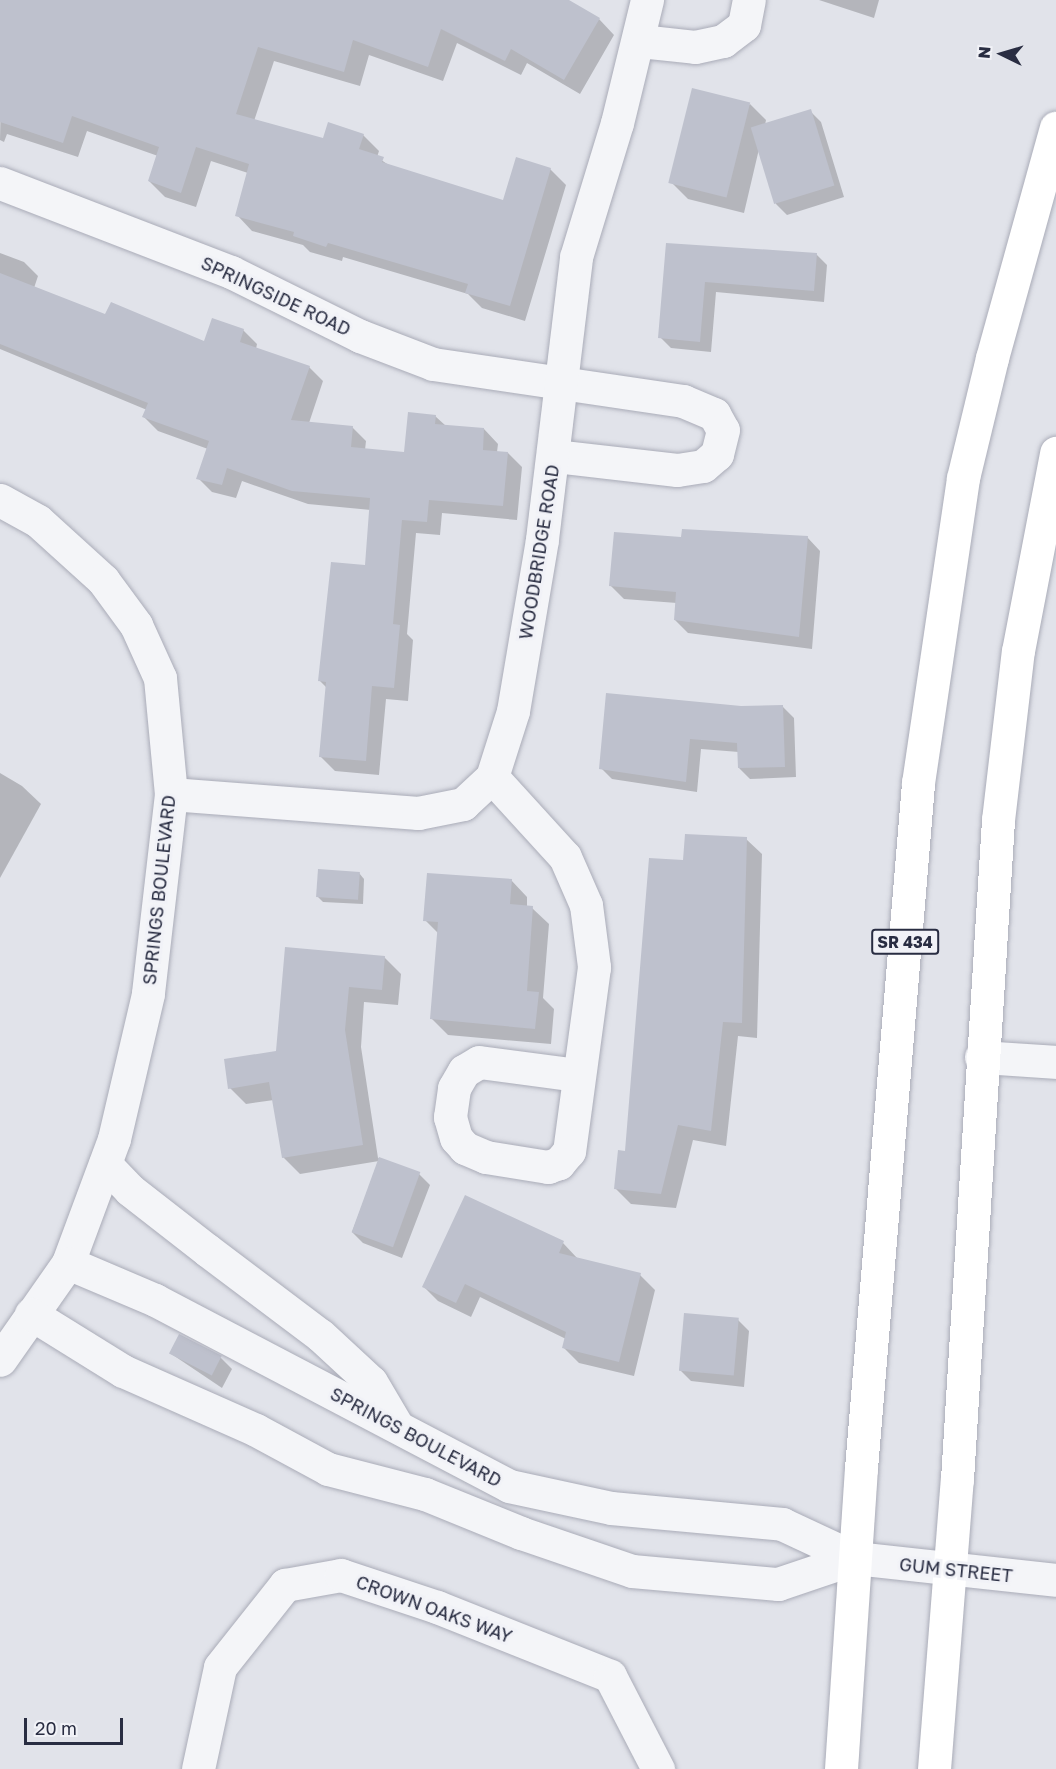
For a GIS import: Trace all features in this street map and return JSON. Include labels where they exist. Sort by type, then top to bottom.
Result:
[{"type":"main road","name":"SR 434","points":[[841,1769],[855,1558],[918,783],[941,608],[966,467],[1056,128]]},
{"type":"main road","points":[[934,1769],[950,1570],[981,1057],[998,820],[1016,673],[1056,453]]},
{"type":"street","name":"WOODBRIDGE ROAD","points":[[171,794],[418,813],[463,804],[492,777],[513,711],[554,456],[559,382],[576,257],[639,40],[647,0]]},
{"type":"street","points":[[639,40],[695,47],[723,40],[744,25],[749,0]]},
{"type":"street","name":"SPRINGSIDE ROAD","points":[[0,183],[231,272],[360,336],[433,364],[683,401],[714,414],[723,430],[717,454],[703,465],[677,470],[554,456]]},
{"type":"street","name":"SPRINGS BOULEVARD","points":[[0,500],[38,521],[103,580],[136,625],[160,678],[171,794],[148,994],[114,1139],[68,1263],[0,1360]]},
{"type":"street","points":[[492,777],[565,857],[586,905],[594,967],[578,1075]]},
{"type":"street","points":[[981,1057],[1056,1062]]},
{"type":"street","points":[[105,1164],[166,1218],[320,1335],[371,1382],[397,1426]]},
{"type":"street","name":"SPRINGS BOULEVARD","points":[[68,1263],[155,1300],[509,1486],[611,1508],[782,1524],[855,1558]]},
{"type":"street","points":[[31,1314],[123,1371],[256,1430],[328,1469],[425,1494],[521,1533],[632,1571],[778,1584],[855,1558]]},
{"type":"street","name":"GUM STREET","points":[[855,1558],[1056,1580]]},
{"type":"street","name":"CROWN OAKS WAY","points":[[198,1769],[220,1667],[285,1585],[341,1575],[437,1607],[610,1676],[657,1769]]},
{"type":"building","points":[[0,0],[569,0],[600,18],[564,80],[511,49],[505,61],[441,29],[428,67],[353,40],[344,72],[258,47],[236,114],[323,138],[328,122],[364,134],[359,149],[384,157],[382,162],[503,200],[516,157],[551,168],[510,306],[465,293],[468,284],[328,243],[326,247],[293,236],[294,232],[235,216],[249,164],[196,147],[181,193],[148,181],[159,147],[72,116],[63,143],[0,122]]},
{"type":"building","points":[[692,88],[750,103],[727,198],[668,183]]},
{"type":"building","points":[[811,109],[834,186],[774,204],[751,127]]},
{"type":"building","points":[[666,243],[817,253],[814,291],[705,282],[700,342],[658,338]]},
{"type":"building","points":[[0,273],[105,314],[111,302],[204,341],[212,318],[244,329],[240,342],[310,366],[291,420],[353,426],[351,447],[404,452],[408,412],[436,415],[435,424],[484,428],[483,450],[508,452],[503,506],[429,500],[427,522],[402,520],[393,624],[400,625],[394,688],[372,686],[366,761],[319,757],[326,682],[318,681],[331,562],[365,565],[370,498],[292,491],[227,468],[222,485],[196,479],[209,441],[142,417],[148,403],[0,344]]},
{"type":"building","points":[[682,529],[808,536],[799,637],[674,620],[676,592],[609,586],[614,532],[681,537]]},
{"type":"building","points":[[606,693],[741,706],[783,705],[785,767],[738,768],[737,743],[690,739],[686,782],[599,769]]},
{"type":"building","points":[[685,834],[747,837],[742,1023],[723,1022],[711,1131],[678,1125],[661,1194],[614,1189],[618,1150],[625,1151],[649,858],[683,860]]},
{"type":"building","points":[[318,869],[360,872],[358,900],[316,897]]},
{"type":"building","points":[[427,873],[512,879],[510,904],[533,906],[527,991],[539,992],[535,1029],[430,1019],[438,922],[423,921]]},
{"type":"building","points":[[285,947],[385,956],[382,990],[349,987],[345,1030],[363,1145],[282,1158],[269,1082],[228,1089],[224,1059],[276,1051]]},
{"type":"building","points":[[379,1157],[420,1172],[393,1247],[352,1232]]},
{"type":"building","points":[[465,1195],[564,1241],[559,1253],[641,1273],[619,1362],[562,1348],[566,1332],[465,1284],[456,1303],[422,1287]]},
{"type":"building","points":[[684,1313],[739,1318],[734,1376],[679,1371]]},
{"type":"building","points":[[179,1334],[222,1356],[212,1375],[169,1354]]}]
